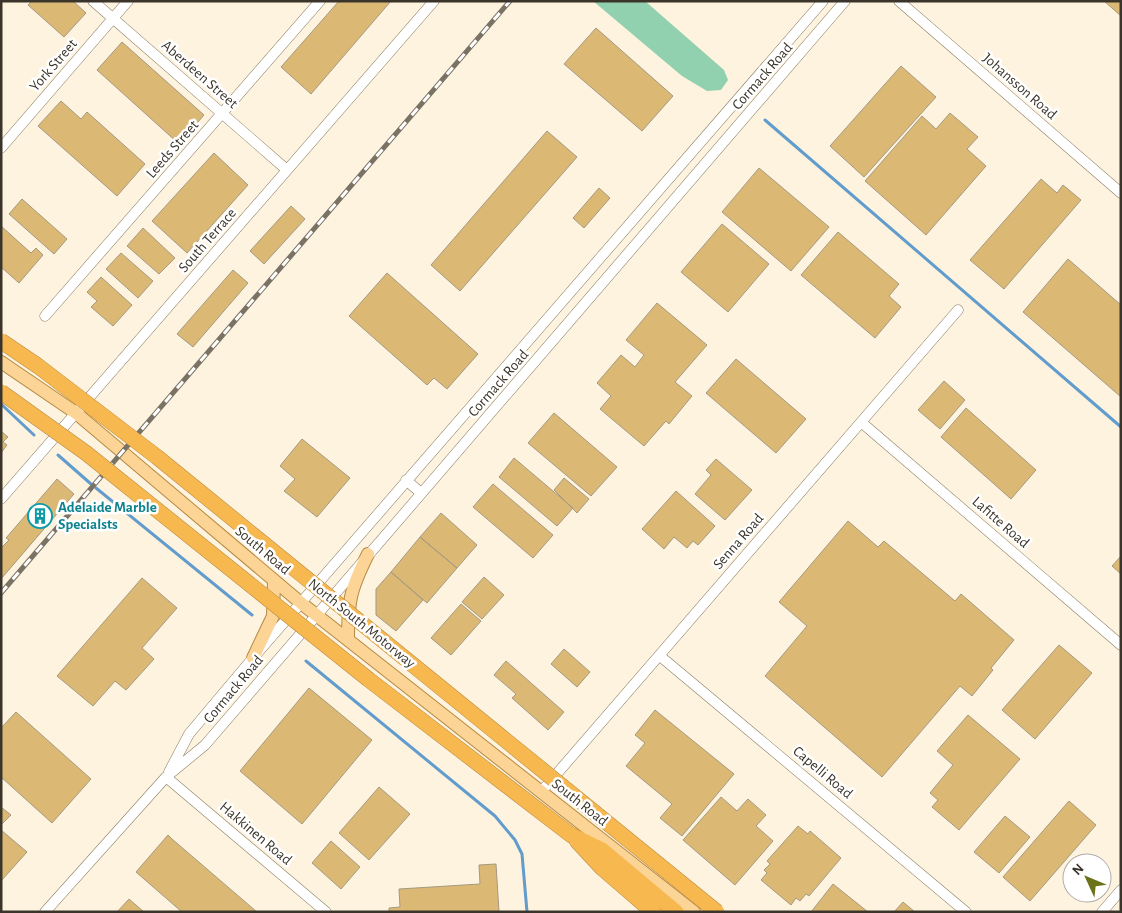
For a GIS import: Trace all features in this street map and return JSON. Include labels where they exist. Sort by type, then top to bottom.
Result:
[{"type":"highway","name":"North South Motorway","points":[[1,341],[38,366],[157,457],[717,912]]},
{"type":"highway","points":[[1,392],[86,453],[368,679],[571,835],[602,868],[653,912]]},
{"type":"highway","points":[[571,835],[602,850],[676,912]]},
{"type":"main road","name":"South Road","points":[[1,362],[76,414],[301,603],[694,912]]},
{"type":"main road","points":[[348,640],[348,604],[353,584],[368,554]]},
{"type":"main road","points":[[253,658],[273,616],[274,581]]},
{"type":"street","name":"Aberdeen Street","points":[[93,1],[288,170]]},
{"type":"street","name":"York Street","points":[[1,148],[128,1]]},
{"type":"street","name":"Leeds Street","points":[[45,316],[320,1]]},
{"type":"street","name":"South Terrace","points":[[1,499],[434,1]]},
{"type":"street","name":"Cormack Road","points":[[166,777],[189,734],[253,658],[823,1]]},
{"type":"street","name":"Cormack Road","points":[[45,912],[166,777],[205,745],[845,1]]},
{"type":"street","name":"Johansson Road","points":[[899,1],[1121,193]]},
{"type":"street","name":"Senna Road","points":[[541,792],[958,310]]},
{"type":"street","name":"Lafitte Road","points":[[861,422],[1121,645]]},
{"type":"street","points":[[406,480],[421,493]]},
{"type":"street","name":"Capelli Road","points":[[660,656],[966,912]]},
{"type":"street","name":"Hakkinen Road","points":[[166,777],[326,912]]},
{"type":"street","points":[[1102,912],[1121,890]]},
{"type":"green space","points":[[593,1],[645,1],[724,70],[728,80],[721,90],[707,91],[682,76]]},
{"type":"building","points":[[32,1],[73,1],[86,13],[64,37],[28,5]]},
{"type":"building","points":[[339,1],[391,1],[311,94],[281,67]]},
{"type":"building","points":[[1104,1],[1121,1],[1121,16]]},
{"type":"building","points":[[596,28],[673,96],[642,131],[564,64]]},
{"type":"building","points":[[122,42],[204,115],[179,144],[97,70]]},
{"type":"building","points":[[901,66],[936,97],[864,177],[830,146]]},
{"type":"building","points":[[61,101],[81,119],[87,112],[145,164],[117,196],[38,126]]},
{"type":"building","points":[[950,113],[978,137],[967,149],[986,166],[926,235],[865,181],[922,116],[936,129]]},
{"type":"building","points":[[547,131],[577,157],[460,291],[431,265]]},
{"type":"building","points":[[214,153],[248,185],[187,253],[152,221]]},
{"type":"building","points":[[759,168],[829,227],[791,271],[722,212]]},
{"type":"building","points":[[1041,179],[1057,193],[1063,185],[1081,200],[1004,289],[970,260]]},
{"type":"building","points":[[599,188],[610,198],[584,228],[573,218]]},
{"type":"building","points":[[22,199],[67,239],[54,254],[9,214]]},
{"type":"building","points":[[291,206],[305,219],[264,264],[250,251]]},
{"type":"building","points":[[722,224],[769,264],[728,312],[681,272]]},
{"type":"building","points":[[1,226],[31,253],[36,248],[43,255],[19,283],[1,267]]},
{"type":"building","points":[[143,228],[175,258],[159,274],[127,246]]},
{"type":"building","points":[[838,232],[899,284],[889,296],[901,307],[875,338],[801,275]]},
{"type":"building","points":[[121,253],[153,281],[138,298],[106,269]]},
{"type":"building","points":[[1068,259],[1121,305],[1121,397],[1023,312]]},
{"type":"building","points":[[233,270],[248,283],[193,347],[177,334]]},
{"type":"building","points":[[387,273],[478,354],[447,389],[434,378],[427,385],[349,316]]},
{"type":"building","points":[[101,277],[132,305],[113,326],[91,307],[97,301],[87,292]]},
{"type":"building","points":[[657,303],[707,345],[675,382],[692,396],[669,424],[666,421],[644,446],[600,409],[611,396],[597,383],[621,355],[635,367],[644,355],[626,340]]},
{"type":"building","points":[[736,359],[806,419],[776,453],[706,393]]},
{"type":"building","points":[[944,381],[965,400],[940,429],[918,410]]},
{"type":"building","points":[[966,408],[1036,470],[1011,499],[941,437]]},
{"type":"building","points":[[554,413],[617,467],[591,496],[528,443]]},
{"type":"building","points":[[1,431],[8,437],[3,442],[7,445],[1,453]]},
{"type":"building","points":[[302,439],[350,478],[317,517],[284,491],[295,479],[280,466]]},
{"type":"building","points":[[514,458],[573,508],[557,526],[499,477]]},
{"type":"building","points":[[716,459],[752,490],[725,520],[695,494],[711,475],[706,470]]},
{"type":"building","points":[[564,478],[589,499],[577,513],[554,490]]},
{"type":"building","name":"Adelaide Marble Specialsts","points":[[57,479],[74,494],[1,579],[1,548],[9,540],[6,538]]},
{"type":"building","points":[[493,484],[553,535],[533,558],[473,507]]},
{"type":"building","points":[[676,491],[715,526],[698,545],[693,541],[687,548],[674,537],[664,549],[642,529]]},
{"type":"building","points":[[441,513],[477,545],[457,568],[420,537]]},
{"type":"building","points":[[848,521],[878,547],[884,541],[955,601],[961,594],[1014,640],[991,668],[993,670],[972,696],[960,686],[882,777],[765,676],[807,626],[779,602]]},
{"type":"building","points":[[420,537],[457,568],[427,603],[391,572]]},
{"type":"building","points":[[1121,556],[1121,574],[1112,566]]},
{"type":"building","points":[[391,572],[423,600],[396,631],[376,615],[376,589]]},
{"type":"building","points":[[484,577],[504,595],[482,619],[462,602]]},
{"type":"building","points":[[142,578],[177,608],[142,648],[154,659],[126,690],[115,681],[93,706],[57,676]]},
{"type":"building","points":[[461,604],[481,621],[451,655],[431,638]]},
{"type":"building","points":[[1059,645],[1092,673],[1035,739],[1002,710]]},
{"type":"building","points":[[564,649],[590,672],[577,687],[551,664]]},
{"type":"building","points":[[506,661],[564,712],[548,730],[512,698],[516,694],[494,675]]},
{"type":"building","points":[[309,688],[372,740],[302,824],[240,771]]},
{"type":"building","points":[[655,710],[734,774],[682,836],[660,818],[672,804],[626,766],[645,743],[635,735]]},
{"type":"building","points":[[16,712],[91,779],[52,823],[1,777],[1,728]]},
{"type":"building","points":[[968,715],[1020,759],[959,830],[932,807],[938,800],[930,793],[953,765],[937,751]]},
{"type":"building","points":[[379,787],[410,814],[369,860],[339,833]]},
{"type":"building","points":[[721,797],[737,811],[748,799],[766,815],[756,826],[773,841],[735,885],[683,840]]},
{"type":"building","points":[[1069,801],[1096,825],[1072,853],[1062,853],[1062,864],[1030,901],[1003,877]]},
{"type":"building","points":[[1,807],[11,815],[1,825]]},
{"type":"building","points":[[1005,816],[1030,837],[999,873],[974,852]]},
{"type":"building","points":[[798,826],[808,834],[810,831],[841,858],[809,896],[806,894],[800,901],[796,898],[791,905],[761,880],[767,873],[764,870],[770,864],[767,861]]},
{"type":"building","points":[[1,830],[27,852],[1,881]]},
{"type":"building","points":[[168,835],[257,912],[182,912],[136,872]]},
{"type":"building","points":[[331,841],[360,867],[341,889],[312,863]]},
{"type":"building","points":[[496,864],[499,912],[389,912],[389,908],[400,907],[399,889],[480,884],[479,865]]},
{"type":"building","points":[[833,884],[868,912],[811,912]]},
{"type":"building","points":[[129,899],[144,912],[117,912]]},
{"type":"building","points":[[903,902],[915,912],[894,912]]},
{"type":"waterway","points":[[765,120],[1121,427]]},
{"type":"waterway","points":[[1,404],[34,435]]},
{"type":"waterway","points":[[58,455],[91,484]]},
{"type":"waterway","points":[[96,488],[252,615]]},
{"type":"waterway","points":[[306,661],[495,816],[515,840],[522,854],[527,912]]},
{"type":"railway","points":[[1,593],[510,1]]},
{"type":"place","name":"Adelaide Marble Specialsts","points":[[40,516]]}]
